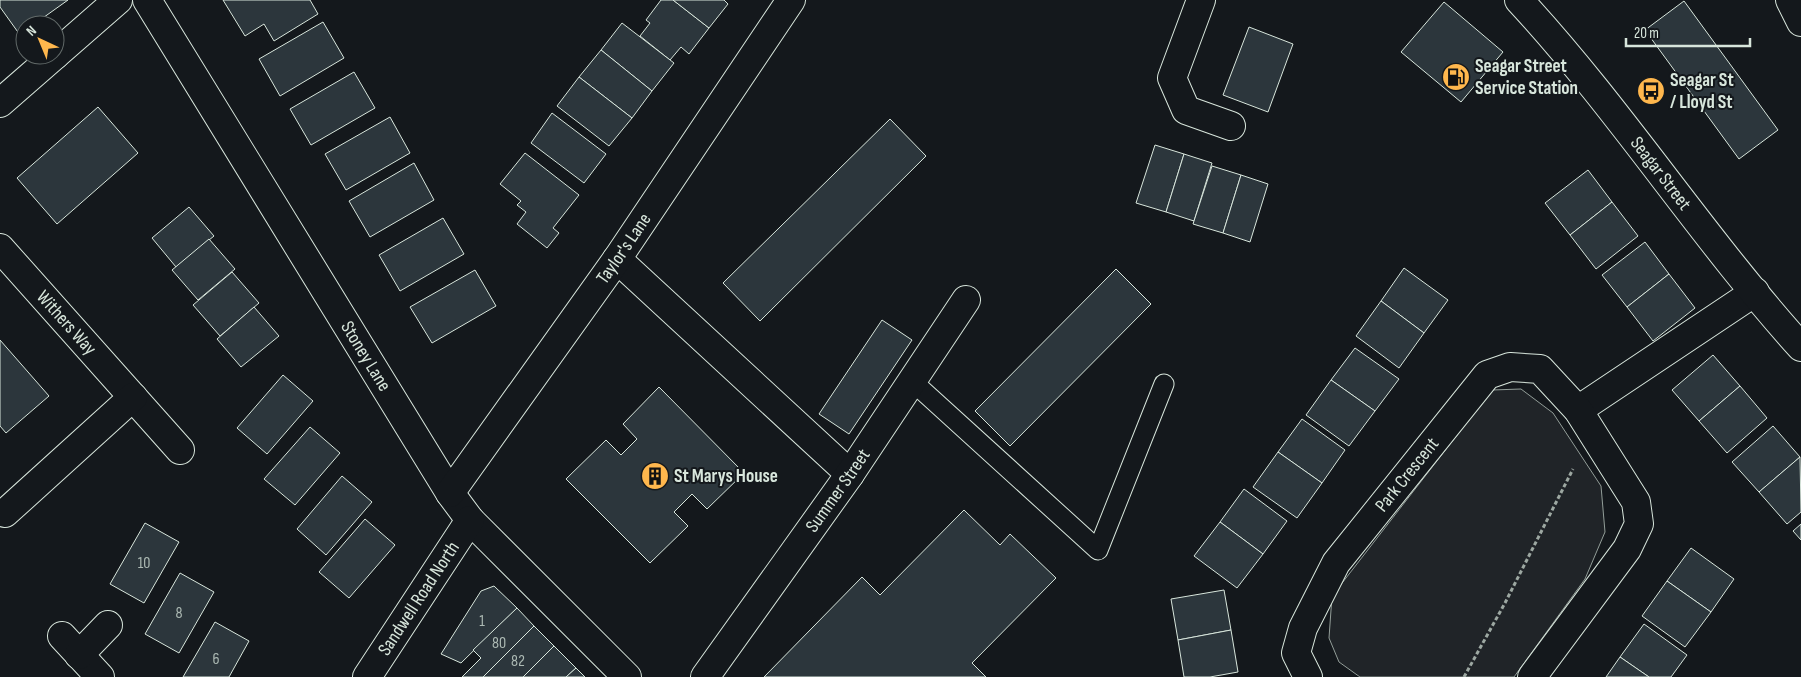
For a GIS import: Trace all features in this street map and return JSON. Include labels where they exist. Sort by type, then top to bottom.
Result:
[{"type":"street","points":[[65,46],[118,0]]},
{"type":"street","name":"Stoney Lane","points":[[147,0],[450,492],[470,520],[627,677]]},
{"type":"street","name":"Taylor's Lane","points":[[450,492],[617,259],[792,0]]},
{"type":"street","points":[[1201,0],[1172,78],[1186,110],[1230,126]]},
{"type":"street","name":"Seagar Street","points":[[1519,0],[1562,47],[1755,292],[1801,347]]},
{"type":"street","points":[[1790,0],[1801,22]]},
{"type":"street","points":[[0,103],[44,65]]},
{"type":"street","name":"Withers Way","points":[[0,248],[180,450]]},
{"type":"street","points":[[617,259],[850,474]]},
{"type":"street","points":[[1578,410],[1755,292]]},
{"type":"street","name":"Summer Street","points":[[705,677],[850,474],[966,300]]},
{"type":"street","name":"Park Crescent","points":[[1308,677],[1296,653],[1303,628],[1336,563],[1487,374],[1510,367],[1540,369],[1578,410],[1636,502],[1639,524],[1627,549],[1532,677]]},
{"type":"street","points":[[5,513],[133,396]]},
{"type":"street","name":"Sandwell Road North","points":[[367,677],[470,520]]},
{"type":"street","points":[[100,677],[70,645],[108,625]]},
{"type":"lane","points":[[912,381],[1098,550],[1164,384]]},
{"type":"path","points":[[1464,677],[1505,603],[1581,453],[1578,410]]},
{"type":"shaded area","points":[[1521,389],[1553,413],[1601,486],[1605,532],[1585,579],[1514,677],[1360,677],[1339,662],[1329,638],[1332,596],[1492,390]]},
{"type":"building","points":[[0,0],[68,0],[47,15],[15,15],[15,28],[0,7]]},
{"type":"building","points":[[223,0],[310,0],[318,14],[274,41],[264,24],[245,36]]},
{"type":"building","points":[[661,0],[673,0],[709,28],[689,54],[681,47],[670,60],[640,36],[650,23],[646,20]]},
{"type":"building","points":[[673,0],[724,0],[728,4],[709,28]]},
{"type":"building","points":[[1684,1],[1778,130],[1739,159],[1645,30]]},
{"type":"building","name":"Seagar Street Service Station","points":[[1444,2],[1503,52],[1461,102],[1401,52]]},
{"type":"building","points":[[323,22],[344,58],[280,96],[259,59]]},
{"type":"building","points":[[622,23],[674,63],[652,91],[601,50]]},
{"type":"building","points":[[1249,27],[1293,44],[1268,112],[1223,95]]},
{"type":"building","points":[[601,50],[652,91],[632,118],[579,77]]},
{"type":"building","points":[[354,72],[375,108],[311,145],[290,109]]},
{"type":"building","points":[[579,77],[632,118],[609,146],[557,106]]},
{"type":"building","points":[[98,107],[138,153],[57,224],[17,178]]},
{"type":"building","points":[[552,113],[606,154],[584,183],[531,143]]},
{"type":"building","points":[[390,117],[410,153],[346,190],[325,154]]},
{"type":"building","points":[[890,119],[926,156],[760,321],[723,283]]},
{"type":"building","points":[[1155,145],[1184,154],[1166,212],[1136,203]]},
{"type":"building","points":[[525,153],[579,195],[553,228],[559,233],[547,248],[517,224],[526,212],[517,205],[521,201],[500,184]]},
{"type":"building","points":[[1184,154],[1212,163],[1194,221],[1166,212]]},
{"type":"building","points":[[414,163],[434,200],[370,237],[349,201]]},
{"type":"building","points":[[1212,166],[1241,175],[1223,233],[1193,224]]},
{"type":"building","points":[[1588,170],[1612,202],[1570,235],[1545,203]]},
{"type":"building","points":[[1241,175],[1268,184],[1250,242],[1223,233]]},
{"type":"building","points":[[1612,202],[1638,236],[1596,269],[1570,235]]},
{"type":"building","points":[[189,207],[214,236],[176,267],[152,238]]},
{"type":"building","points":[[443,218],[464,254],[400,291],[379,255]]},
{"type":"building","points":[[209,239],[235,269],[198,300],[172,270]]},
{"type":"building","points":[[1645,242],[1669,274],[1627,307],[1602,275]]},
{"type":"building","points":[[1404,268],[1448,300],[1424,333],[1381,301]]},
{"type":"building","points":[[1116,269],[1151,304],[1010,446],[975,411]]},
{"type":"building","points":[[475,270],[496,306],[432,343],[410,307]]},
{"type":"building","points":[[232,272],[259,303],[220,336],[193,305]]},
{"type":"building","points":[[1669,274],[1695,308],[1653,341],[1627,307]]},
{"type":"building","points":[[1381,301],[1424,333],[1399,368],[1356,336]]},
{"type":"building","points":[[254,307],[279,336],[241,367],[217,339]]},
{"type":"building","points":[[882,320],[912,340],[849,434],[819,414]]},
{"type":"building","points":[[0,340],[49,396],[6,433],[0,426]]},
{"type":"building","points":[[1355,348],[1399,379],[1375,411],[1331,380]]},
{"type":"building","points":[[1713,355],[1740,386],[1699,421],[1672,390]]},
{"type":"building","points":[[283,375],[313,401],[267,454],[237,428]]},
{"type":"building","points":[[1331,380],[1375,411],[1349,446],[1306,415]]},
{"type":"building","points":[[1740,386],[1767,418],[1727,453],[1699,421]]},
{"type":"building","name":"St Marys House","points":[[659,387],[744,473],[707,509],[692,494],[674,512],[688,526],[650,563],[566,479],[606,440],[621,455],[637,439],[623,424]]},
{"type":"building","points":[[1302,419],[1345,450],[1322,483],[1278,452]]},
{"type":"building","points":[[1773,426],[1800,457],[1759,492],[1732,462]]},
{"type":"building","points":[[310,427],[340,453],[295,505],[264,479]]},
{"type":"building","points":[[1278,452],[1322,483],[1297,518],[1253,487]]},
{"type":"building","points":[[1800,457],[1801,512],[1787,524],[1759,492]]},
{"type":"building","points":[[342,476],[372,502],[326,555],[297,529]]},
{"type":"building","points":[[1244,489],[1287,521],[1263,554],[1220,522]]},
{"type":"building","points":[[964,510],[1000,545],[1010,534],[1056,578],[972,663],[986,677],[764,677],[862,577],[880,595]]},
{"type":"building","points":[[365,519],[395,545],[349,598],[319,572]]},
{"type":"building","points":[[1220,522],[1263,554],[1237,588],[1194,556]]},
{"type":"building","points":[[145,523],[179,542],[144,603],[110,584]]},
{"type":"building","points":[[1801,524],[1801,540],[1793,531]]},
{"type":"building","points":[[1691,548],[1734,579],[1711,612],[1667,581]]},
{"type":"building","points":[[180,573],[214,592],[179,653],[145,634]]},
{"type":"building","points":[[1667,581],[1711,612],[1685,647],[1642,616]]},
{"type":"building","points":[[494,586],[517,608],[461,663],[441,654],[481,591]]},
{"type":"building","points":[[1224,590],[1231,630],[1178,640],[1171,599]]},
{"type":"building","points":[[517,608],[534,626],[483,677],[462,677],[481,658],[473,650]]},
{"type":"building","points":[[215,622],[249,641],[229,677],[183,677]]},
{"type":"building","points":[[1644,624],[1687,655],[1671,677],[1649,677],[1620,657]]},
{"type":"building","points":[[534,626],[554,646],[523,677],[483,677]]},
{"type":"building","points":[[1231,630],[1238,672],[1210,677],[1184,677],[1178,640]]},
{"type":"building","points":[[554,646],[576,668],[566,677],[523,677]]},
{"type":"building","points":[[1620,657],[1649,677],[1606,677]]},
{"type":"building","points":[[576,668],[585,677],[566,677]]},
{"type":"place","name":"Seagar Street Service Station","points":[[1456,77]]},
{"type":"place","name":"Seagar St / Lloyd St","points":[[1651,91]]},
{"type":"place","name":"St Marys House","points":[[655,476]]}]
